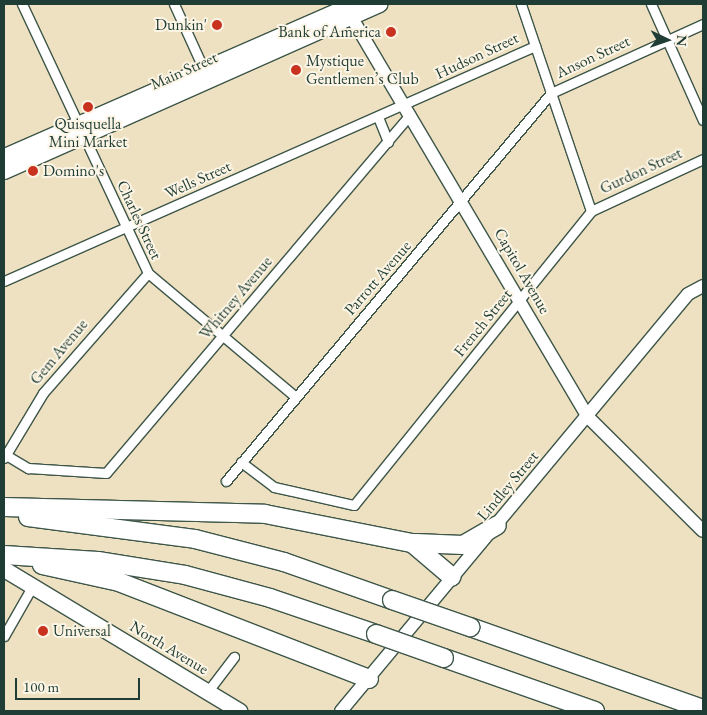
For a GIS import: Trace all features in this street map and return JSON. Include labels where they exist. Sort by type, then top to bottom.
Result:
[{"type":"highway","points":[[4,507],[243,512],[412,543],[463,545],[497,525]]},
{"type":"highway","points":[[4,517],[74,520],[195,538],[284,562],[703,710]]},
{"type":"highway","points":[[412,543],[452,577]]},
{"type":"highway","points":[[5,560],[98,561],[185,575],[270,598],[595,711]]},
{"type":"highway","points":[[5,560],[119,582],[368,679]]},
{"type":"main road","name":"Main Street","points":[[4,171],[82,130],[348,8],[379,4]]},
{"type":"main road","name":"Capitol Avenue","points":[[348,8],[587,416],[703,531]]},
{"type":"main road","name":"Main Street","points":[[4,156],[82,130]]},
{"type":"main road","name":"Lindley Street","points":[[341,711],[688,294],[703,286]]},
{"type":"main road","name":"North Avenue","points":[[5,560],[32,587],[208,691],[222,706],[238,711]]},
{"type":"street","name":"Charles Street","points":[[22,4],[148,273],[296,397]]},
{"type":"street","points":[[174,4],[206,74]]},
{"type":"street","points":[[521,4],[591,210]]},
{"type":"street","points":[[651,4],[703,120]]},
{"type":"street","name":"Anson Street","points":[[551,93],[703,24]]},
{"type":"street","name":"Hudson Street","points":[[407,110],[535,46]]},
{"type":"street","name":"Parrott Avenue","points":[[226,481],[463,202],[551,93]]},
{"type":"street","name":"Wells Street","points":[[4,281],[378,117],[407,110]]},
{"type":"street","name":"Whitney Avenue","points":[[5,457],[28,468],[106,473],[388,142],[407,110]]},
{"type":"street","points":[[378,117],[388,142]]},
{"type":"street","name":"Gurdon Street","points":[[591,210],[703,159]]},
{"type":"street","name":"French Street","points":[[241,462],[274,487],[354,505],[520,301],[591,210]]},
{"type":"street","name":"Gem Avenue","points":[[5,457],[43,393],[148,273]]},
{"type":"street","points":[[688,294],[703,296]]},
{"type":"street","points":[[4,636],[32,587]]},
{"type":"street","points":[[208,691],[234,657]]},
{"type":"place","name":"Dunkin'","points":[[217,25]]},
{"type":"place","name":"Bank of America","points":[[391,32]]},
{"type":"place","name":"Mystique Gentlemen’s Club","points":[[296,70]]},
{"type":"place","name":"Quisquella Mini Market","points":[[88,107]]},
{"type":"place","name":"Domino's","points":[[33,171]]},
{"type":"place","name":"Universal","points":[[43,631]]}]
